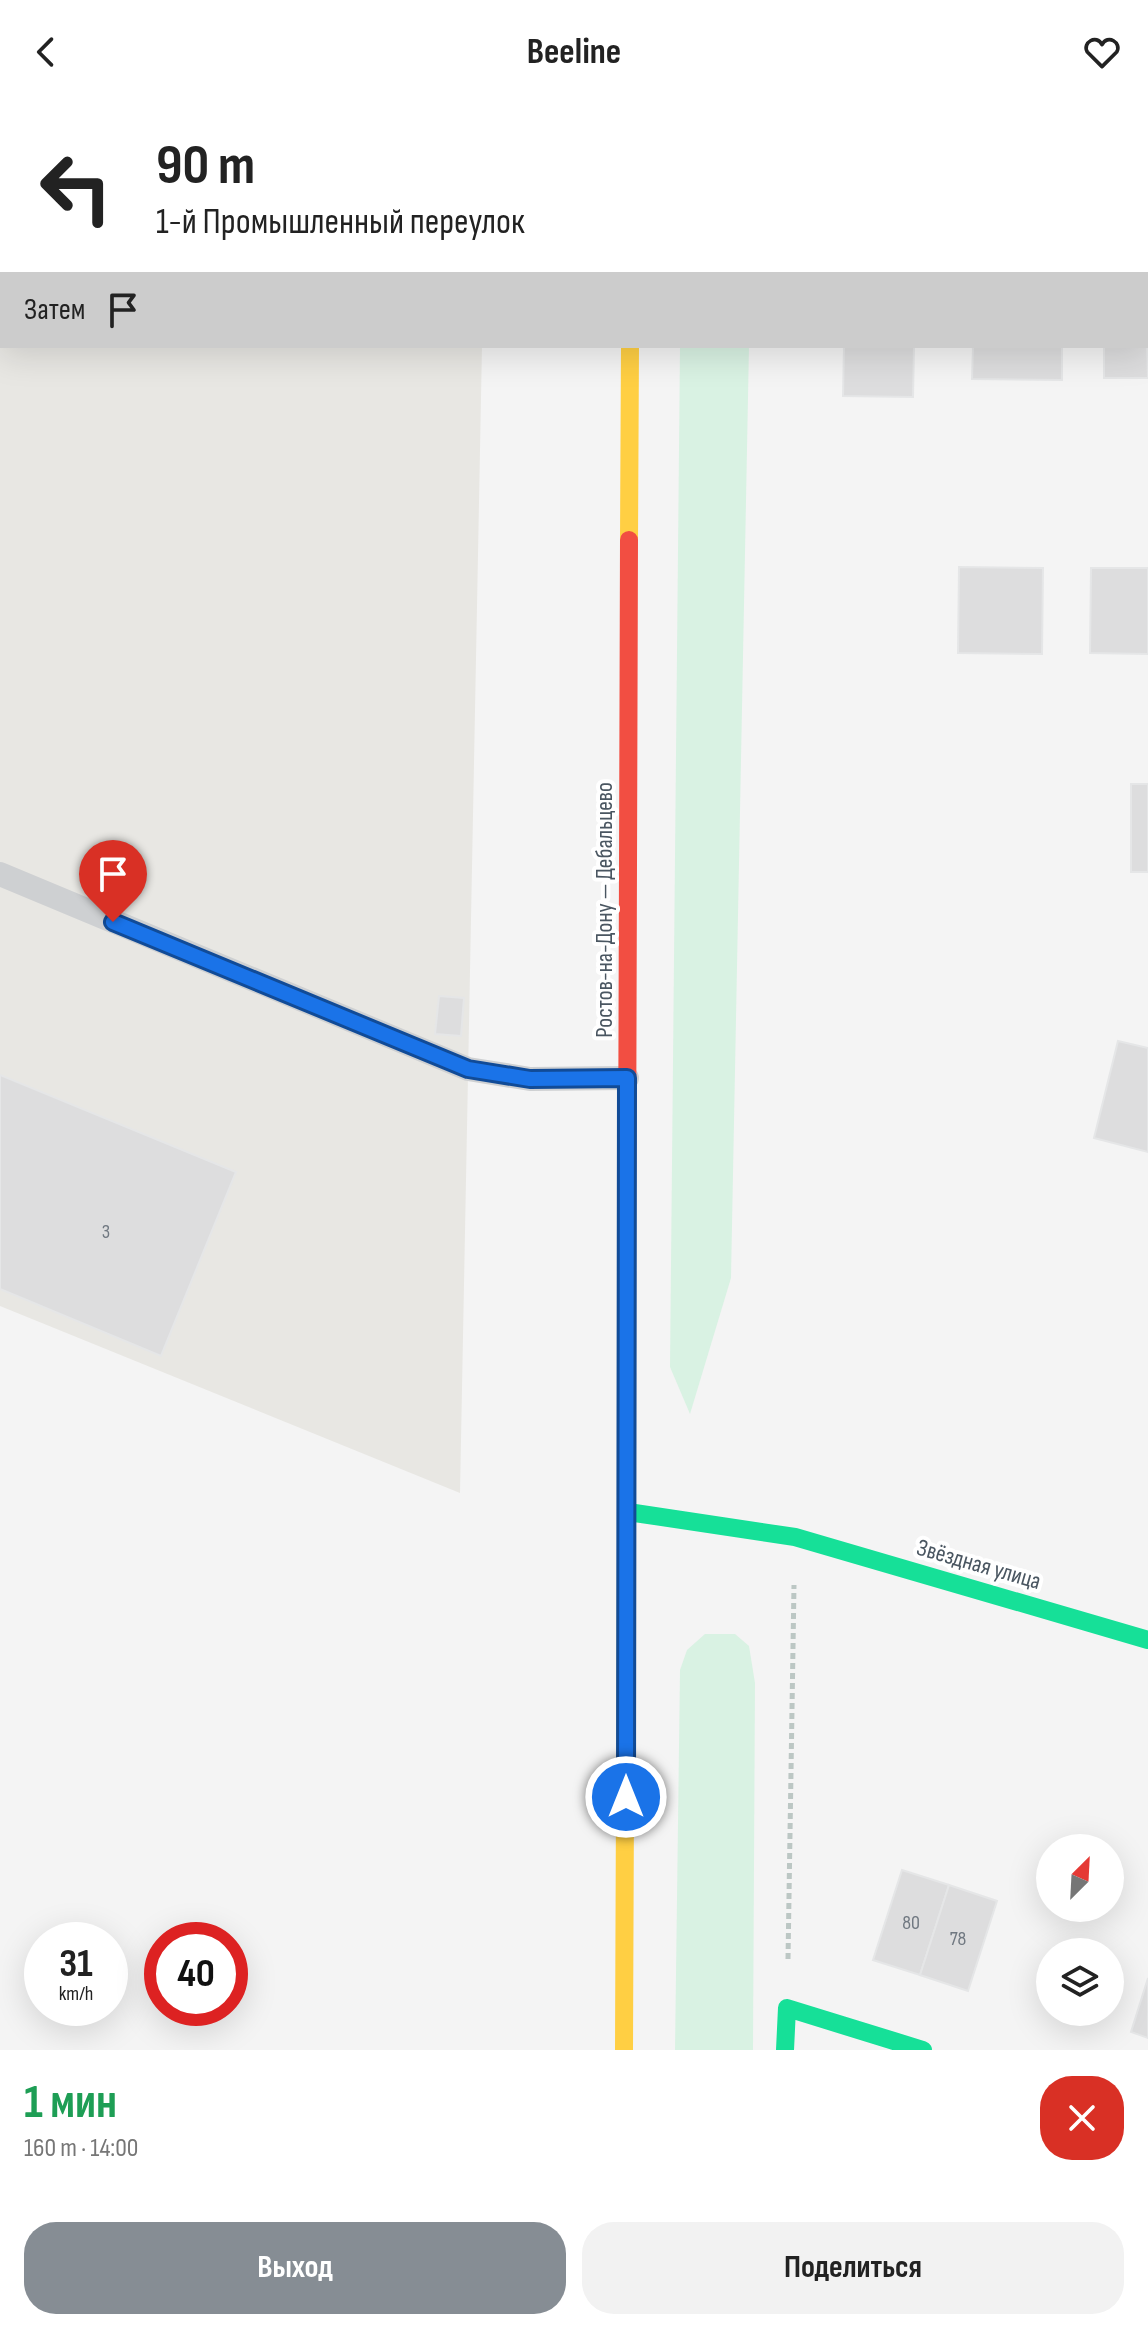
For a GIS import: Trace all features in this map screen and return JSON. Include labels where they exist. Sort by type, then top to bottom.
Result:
[{"type":"street","name":"Ростов-на-Дону — Дебальцево","points":[[624,2050],[630,348]]},
{"type":"street","name":"Звёздная улица","points":[[628,1512],[795,1537],[965,1584],[1148,1640]]},
{"type":"street","points":[[785,2050],[787,2008],[923,2050]]},
{"type":"lane","points":[[0,874],[468,1069],[530,1079],[627,1078]]},
{"type":"path","points":[[787,2008],[795,1537]]},
{"type":"shaded area","points":[[0,348],[482,348],[460,1493],[0,1306]]},
{"type":"green space","points":[[680,348],[749,348],[731,1278],[690,1414],[670,1367]]},
{"type":"green space","points":[[705,1634],[735,1634],[749,1646],[755,1683],[753,2050],[675,2050],[680,1670],[687,1650]]},
{"type":"building","points":[[844,348],[914,348],[913,397],[843,396]]},
{"type":"building","points":[[973,348],[1062,348],[1062,380],[972,379]]},
{"type":"building","points":[[1104,348],[1147,348],[1148,378],[1104,378]]},
{"type":"building","points":[[959,567],[1043,568],[1042,654],[958,653]]},
{"type":"building","points":[[1091,568],[1148,568],[1148,654],[1090,653]]},
{"type":"building","points":[[1131,784],[1148,784],[1148,872],[1131,872]]},
{"type":"building","points":[[439,996],[464,998],[461,1036],[435,1034]]},
{"type":"building","points":[[1118,1041],[1148,1048],[1148,1152],[1094,1138]]},
{"type":"building","points":[[0,1075],[236,1172],[161,1356],[0,1289]]},
{"type":"building","points":[[902,1870],[949,1885],[920,1975],[873,1960]]},
{"type":"building","points":[[949,1885],[997,1901],[968,1991],[920,1975]]},
{"type":"building","points":[[1148,1978],[1148,2038],[1131,2032]]},
{"type":"traffic: fast","points":[[626,1548],[627,1192]]},
{"type":"traffic: fast","points":[[628,1512],[795,1537],[1148,1640]]},
{"type":"traffic: fast","points":[[785,2050],[787,2008],[923,2050]]},
{"type":"traffic: slow","points":[[629,540],[630,348]]},
{"type":"traffic: slow","points":[[624,2050],[626,1548]]},
{"type":"traffic: jam","points":[[627,1192],[629,540]]},
{"type":"route","points":[[113,922],[468,1069],[530,1079],[627,1078],[626,1797]]}]
